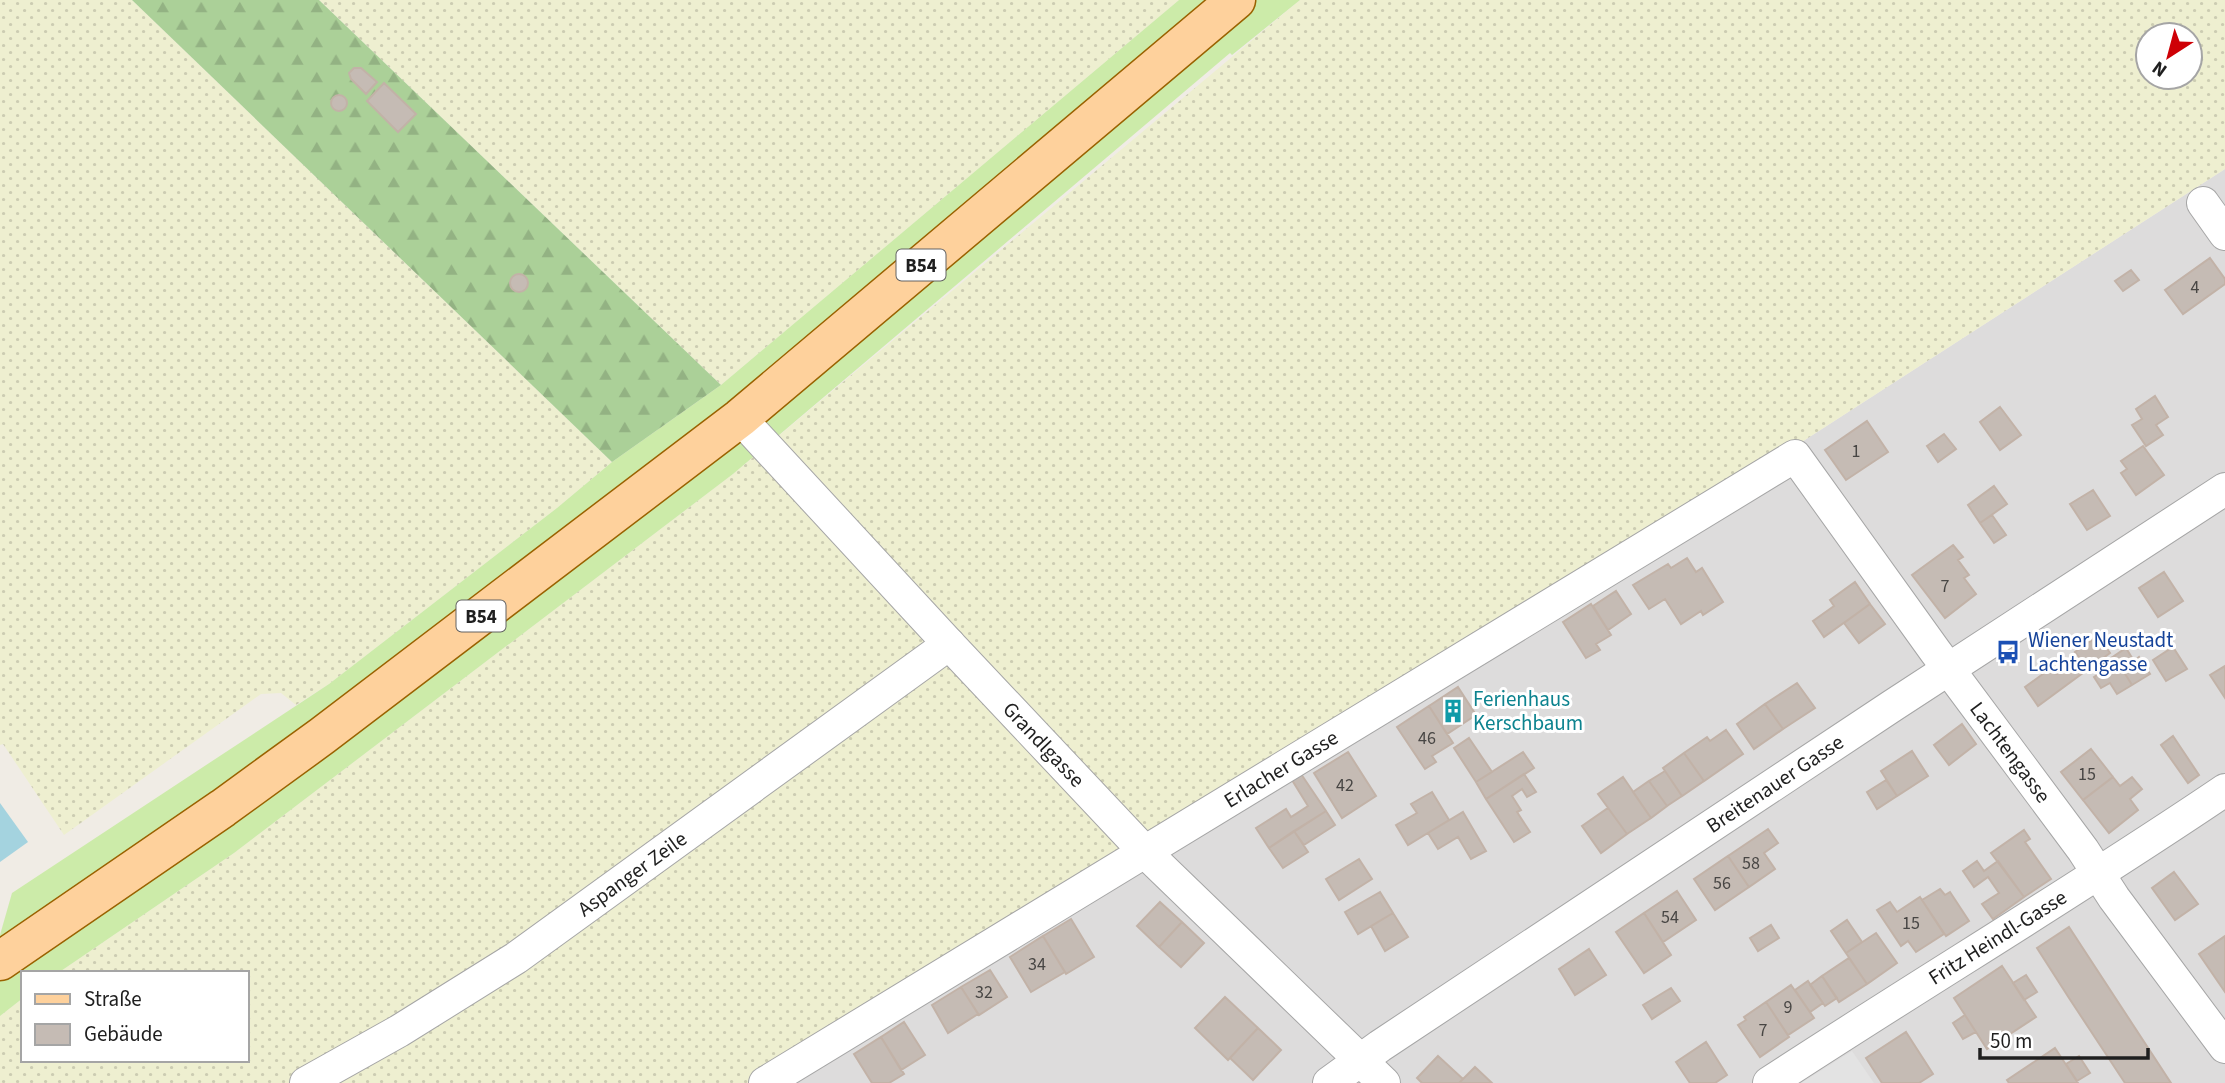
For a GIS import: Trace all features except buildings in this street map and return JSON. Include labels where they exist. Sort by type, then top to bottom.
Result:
[{"type":"main road","name":"B54","points":[[0,961],[223,808],[322,736],[740,418],[1236,0]]},
{"type":"street","points":[[2203,203],[2225,234]]},
{"type":"street","name":"Grandlgasse","points":[[740,418],[1146,853],[1384,1083]]},
{"type":"street","name":"Lachtengasse","points":[[1795,456],[2225,1047]]},
{"type":"street","name":"Erlacher Gasse","points":[[765,1083],[1795,456]]},
{"type":"street","name":"Breitenauer Gasse","points":[[1329,1083],[2225,489]]},
{"type":"street","name":"Aspanger Zeile","points":[[306,1083],[399,1031],[516,958],[949,644]]},
{"type":"street","name":"Fritz Heindl-Gasse","points":[[1769,1083],[1920,984],[2121,860],[2225,790]]},
{"type":"shaded area","points":[[2225,169],[2225,1083],[749,1083],[1146,853],[1794,447]]},
{"type":"shaded area","points":[[1852,1051],[1874,1083],[1801,1083]]},
{"type":"green space","points":[[0,0],[132,0],[612,462],[557,508],[329,684],[296,705],[281,693],[261,694],[64,835],[3,744],[0,745]]},
{"type":"green space","points":[[132,0],[319,0],[721,385],[612,462]]},
{"type":"green space","points":[[319,0],[1179,0],[721,385]]},
{"type":"green space","points":[[1179,0],[1300,0],[1232,55],[1230,53],[733,474],[234,853],[61,971],[21,971],[21,1000],[0,1016],[0,935],[12,893],[329,684],[557,508],[612,462],[721,385]]},
{"type":"green space","points":[[1300,0],[2225,0],[2225,169],[1794,447],[1146,853],[749,1083],[0,1083],[0,1016],[21,1000],[21,1062],[248,1062],[248,971],[61,971],[234,853],[733,474]]},
{"type":"water","points":[[0,803],[28,842],[0,862]]},
{"type":"place","name":"Wiener Neustadt Lachtengasse","points":[[2008,652]]},
{"type":"place","name":"Ferienhaus Kerschbaum","points":[[1453,711]]}]
